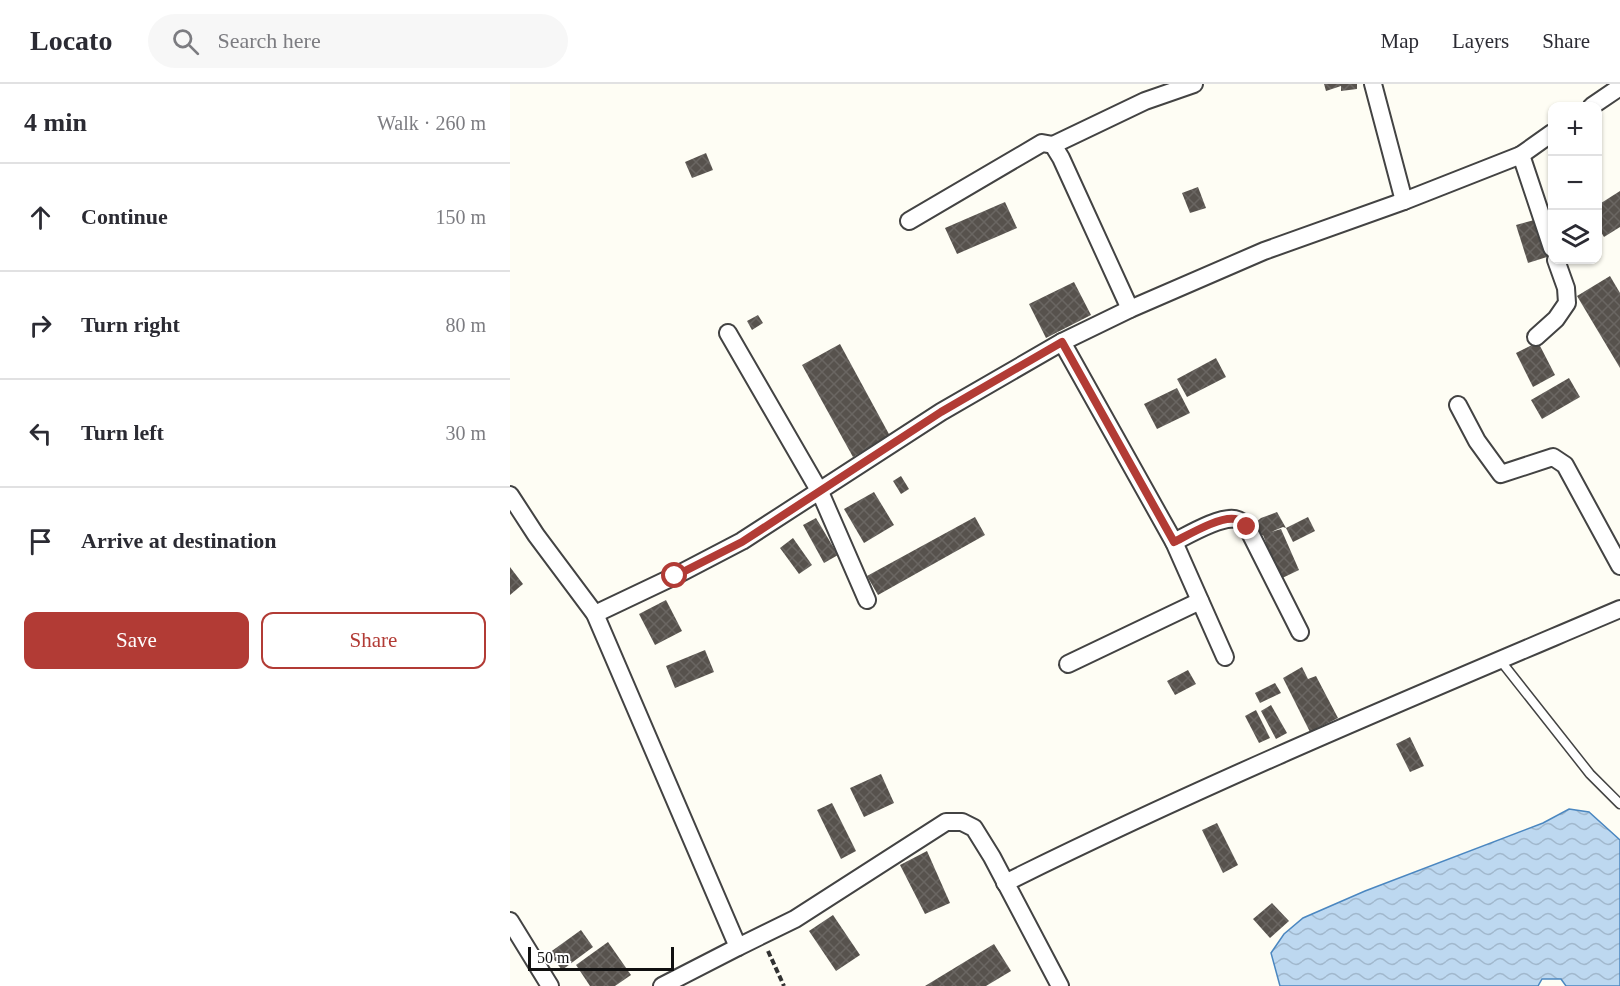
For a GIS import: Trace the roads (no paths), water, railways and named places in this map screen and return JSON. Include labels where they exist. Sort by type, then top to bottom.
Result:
[{"type":"street","points":[[909,221],[1042,143],[1053,145],[1145,101],[1194,84]]},
{"type":"street","points":[[1373,84],[1404,201]]},
{"type":"street","points":[[1598,102],[1620,87]]},
{"type":"street","points":[[595,614],[742,542],[941,412],[1062,342],[1130,309],[1264,251],[1404,201],[1521,155],[1548,136]]},
{"type":"street","points":[[1053,145],[1130,309]]},
{"type":"street","points":[[1521,155],[1548,236]]},
{"type":"street","points":[[1536,337],[1556,319],[1567,303],[1566,288],[1557,264]]},
{"type":"street","points":[[728,333],[820,492],[867,600]]},
{"type":"street","points":[[1062,342],[1174,542],[1225,657]]},
{"type":"street","points":[[1458,405],[1477,441],[1501,474],[1553,457],[1565,465],[1620,566]]},
{"type":"street","points":[[510,495],[536,535],[595,614],[738,947]]},
{"type":"street","points":[[1174,542],[1221,520],[1232,518],[1239,520],[1247,527],[1300,632]]},
{"type":"street","points":[[1068,664],[1200,601]]},
{"type":"street","points":[[1005,884],[1102,835],[1620,609]]},
{"type":"street","points":[[662,986],[795,919],[946,822],[962,822],[974,828],[1059,986]]},
{"type":"street","points":[[510,921],[550,986]]},
{"type":"lane","points":[[1500,660],[1590,774],[1620,804]]},
{"type":"water","points":[[1569,809],[1589,812],[1620,840],[1620,986],[1566,986],[1561,979],[1542,979],[1538,986],[1280,986],[1271,953],[1284,934],[1303,918],[1365,891],[1543,823]]}]
